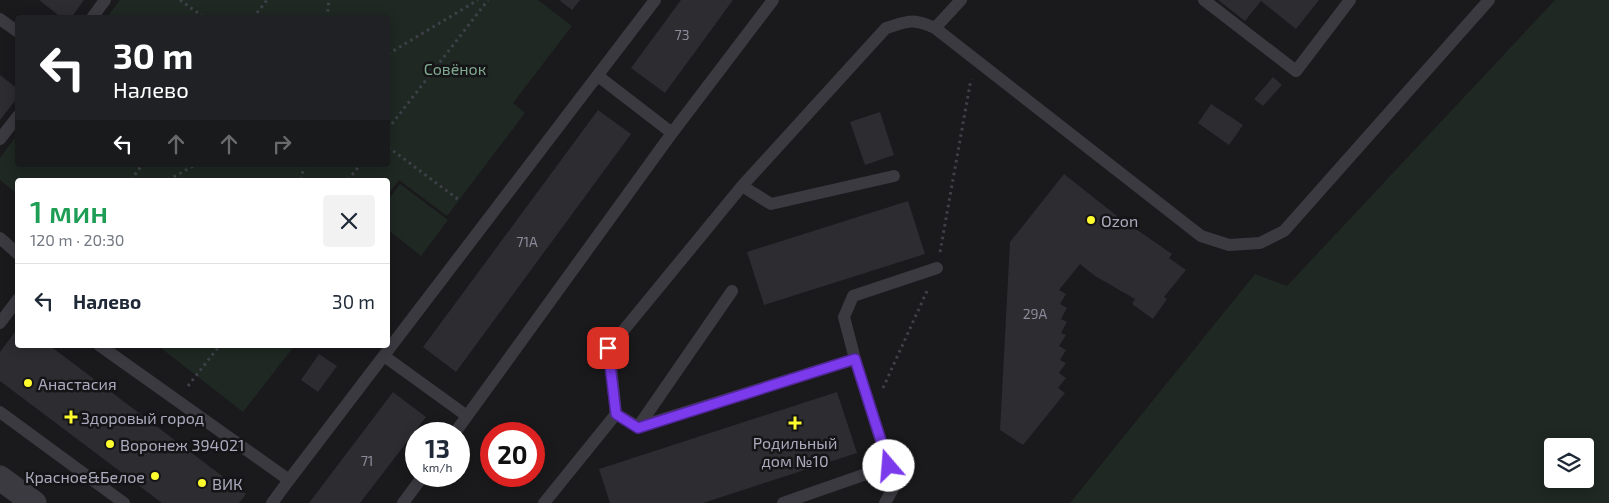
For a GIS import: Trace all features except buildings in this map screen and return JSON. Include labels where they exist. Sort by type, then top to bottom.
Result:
[{"type":"street","points":[[0,478],[34,503]]},
{"type":"lane","points":[[94,15],[105,0]]},
{"type":"lane","points":[[272,503],[655,0]]},
{"type":"lane","points":[[463,422],[672,133],[773,0]]},
{"type":"lane","points":[[935,28],[961,0]]},
{"type":"lane","points":[[1204,0],[1296,71],[1350,0]]},
{"type":"lane","points":[[544,503],[616,414],[608,348],[742,186],[886,28],[912,21],[921,22],[935,28],[1201,236],[1229,245],[1260,243],[1284,231],[1489,0]]},
{"type":"lane","points":[[0,19],[15,30]]},
{"type":"lane","points":[[598,76],[672,133]]},
{"type":"lane","points":[[0,139],[15,120]]},
{"type":"lane","points":[[742,186],[771,204],[894,176]]},
{"type":"lane","points":[[0,238],[15,251]]},
{"type":"lane","points":[[885,503],[895,485],[855,359],[844,317],[853,296],[937,268]]},
{"type":"lane","points":[[638,428],[732,291]]},
{"type":"lane","points":[[0,323],[15,303]]},
{"type":"lane","points":[[103,348],[289,480]]},
{"type":"lane","points":[[384,356],[467,416]]},
{"type":"lane","points":[[638,428],[855,359]]},
{"type":"lane","points":[[0,412],[124,503]]},
{"type":"lane","points":[[616,414],[638,428]]},
{"type":"lane","points":[[783,503],[889,466]]},
{"type":"lane","points":[[403,503],[415,487]]},
{"type":"path","points":[[180,0],[201,15]]},
{"type":"path","points":[[256,15],[267,0]]},
{"type":"path","points":[[327,15],[329,0]]},
{"type":"path","points":[[390,53],[478,0]]},
{"type":"path","points":[[390,126],[488,0]]},
{"type":"path","points":[[872,413],[937,268],[974,58]]},
{"type":"path","points":[[390,148],[459,200]]},
{"type":"path","points":[[132,178],[141,167]]},
{"type":"path","points":[[172,178],[191,167]]},
{"type":"path","points":[[350,178],[358,167]]},
{"type":"path","points":[[176,400],[218,348]]},
{"type":"green space","name":"Совёнок","points":[[120,0],[538,0],[572,26],[513,103],[525,113],[447,216],[399,180],[390,192],[390,178],[15,178],[15,192],[0,180],[0,158],[15,138],[15,167],[390,167],[390,15],[109,15]]},
{"type":"green space","points":[[1555,0],[1609,0],[1609,503],[1070,503],[1255,274],[1287,286]]},
{"type":"green space","points":[[400,184],[448,220],[421,256],[390,232],[390,197]]},
{"type":"green space","points":[[161,348],[293,348],[243,412]]},
{"type":"place","name":"Ozon","points":[[1091,220]]},
{"type":"place","name":"Анастасия","points":[[28,383]]},
{"type":"place","name":"Здоровый город","points":[[71,417]]},
{"type":"place","name":"Родильный дом №10","points":[[795,423]]},
{"type":"place","name":"Воронеж 394021","points":[[110,444]]},
{"type":"place","name":"Красное&Белое","points":[[155,476]]},
{"type":"place","name":"ВИК","points":[[202,483]]},
{"type":"route","points":[[608,348],[616,414],[638,428],[855,359],[889,466]]}]
